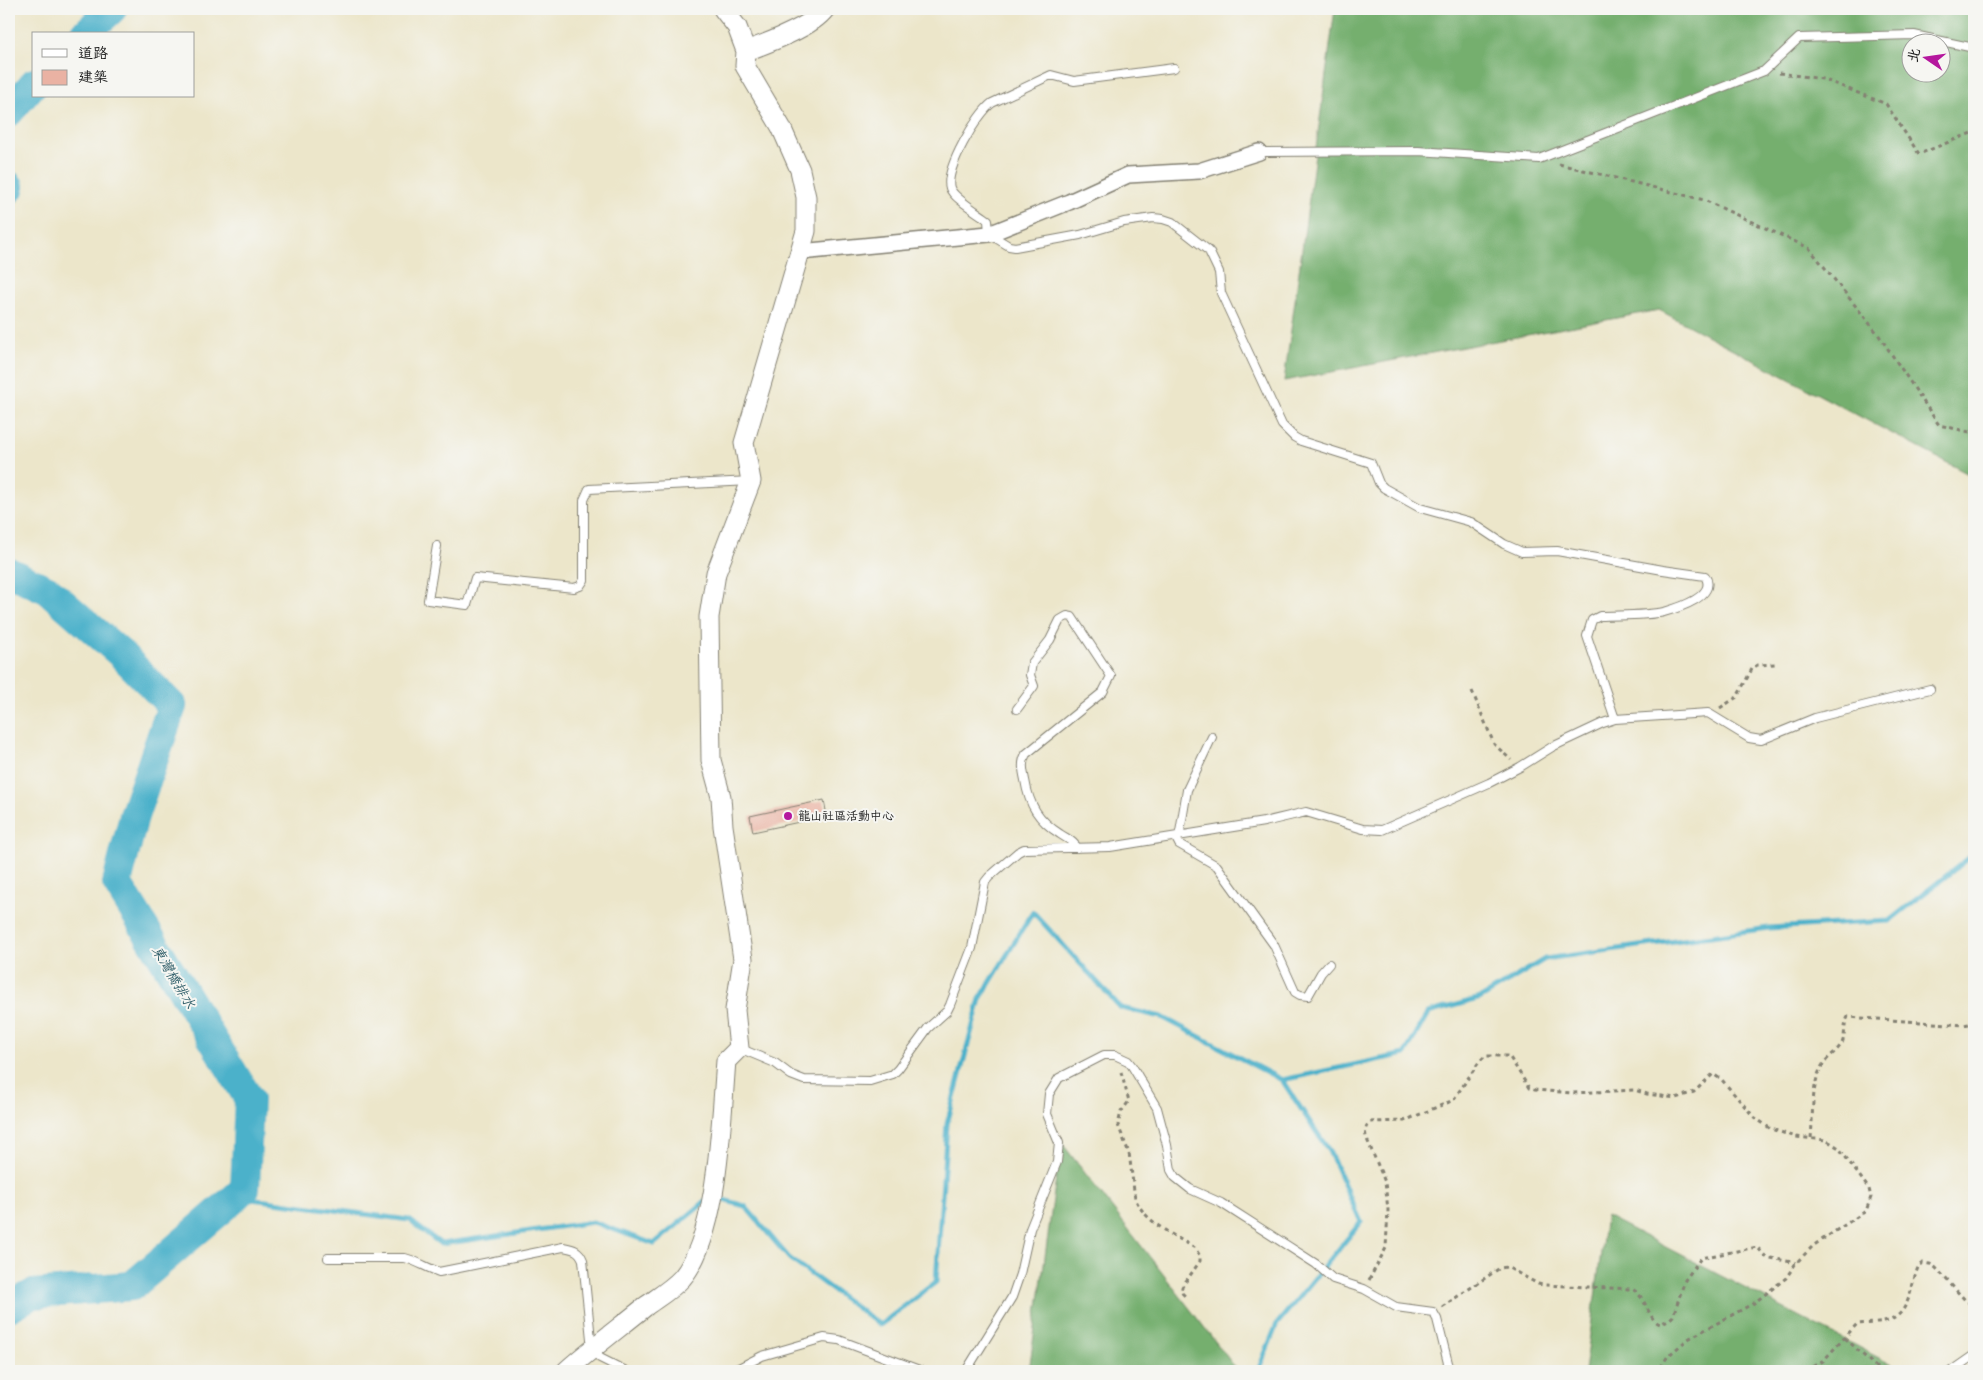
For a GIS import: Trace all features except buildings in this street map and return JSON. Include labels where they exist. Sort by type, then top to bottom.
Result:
[{"type":"street","points":[[566,1371],[681,1279],[692,1263],[701,1245],[714,1186],[726,1061],[739,1048],[735,1010],[743,959],[723,826],[721,798],[711,760],[709,617],[716,573],[750,481],[744,443],[806,231],[806,197],[800,170],[781,127],[745,66],[746,51],[737,27],[723,9]]},
{"type":"street","points":[[746,51],[774,41],[819,17],[825,9]]},
{"type":"street","points":[[800,252],[989,234],[1069,202],[1128,175],[1199,171],[1259,152]]},
{"type":"lane","points":[[1259,152],[1418,151],[1539,158],[1764,71],[1799,38],[1914,35],[1974,48]]},
{"type":"lane","points":[[1174,68],[1074,81],[1050,75],[986,107],[970,128],[951,170],[949,180],[953,193],[988,220],[989,234],[1009,246],[1080,235],[1124,222],[1153,218],[1172,222],[1209,251],[1216,262],[1221,293],[1282,425],[1294,437],[1371,463],[1379,483],[1384,488],[1420,508],[1471,522],[1504,544],[1522,552],[1557,551],[1705,576],[1708,584],[1706,589],[1695,600],[1664,612],[1600,616],[1592,620],[1587,636],[1615,720]]},
{"type":"lane","points":[[437,546],[428,600],[467,606],[474,578],[574,588],[580,586],[584,580],[584,500],[589,489],[750,481]]},
{"type":"lane","points":[[1017,709],[1034,686],[1030,675],[1032,663],[1050,640],[1060,620],[1067,616],[1072,617],[1109,670],[1110,681],[1103,692],[1026,754],[1022,767],[1028,796],[1036,814],[1046,824],[1073,841],[1077,848]]},
{"type":"lane","points":[[739,1048],[775,1063],[791,1075],[804,1080],[870,1081],[893,1074],[903,1065],[928,1028],[947,1011],[950,1005],[972,948],[982,891],[989,877],[1024,849],[1110,847],[1264,822],[1306,812],[1363,829],[1382,830],[1489,783],[1552,747],[1603,723],[1615,720],[1702,713],[1712,714],[1749,738],[1761,740],[1815,718],[1930,689]]},
{"type":"lane","points":[[1212,737],[1187,790],[1177,840],[1179,844],[1216,866],[1274,945],[1295,992],[1308,996],[1320,973],[1329,964]]},
{"type":"lane","points":[[966,1371],[1012,1297],[1020,1274],[1030,1229],[1057,1162],[1059,1143],[1047,1114],[1048,1094],[1059,1078],[1104,1055],[1115,1055],[1128,1061],[1152,1097],[1167,1145],[1171,1170],[1175,1177],[1190,1189],[1221,1203],[1316,1264],[1333,1279],[1364,1289],[1396,1307],[1433,1312],[1437,1319],[1450,1371]]},
{"type":"lane","points":[[328,1258],[405,1258],[440,1272],[563,1247],[573,1249],[580,1252],[584,1260],[592,1349],[600,1358],[626,1371]]},
{"type":"lane","points":[[733,1371],[762,1356],[824,1338],[839,1340],[922,1371]]},
{"type":"lane","points":[[1951,1371],[1974,1355]]},
{"type":"path","points":[[1764,71],[1823,80],[1886,104],[1919,154],[1974,132]]},
{"type":"path","points":[[1539,158],[1704,200],[1809,248],[1878,334],[1939,425],[1974,433]]},
{"type":"path","points":[[1712,714],[1736,697],[1752,669],[1757,665],[1775,664]]},
{"type":"path","points":[[1472,691],[1494,744],[1503,754],[1520,767]]},
{"type":"path","points":[[1811,1138],[1815,1091],[1820,1069],[1827,1058],[1840,1046],[1848,1017],[1963,1024],[1974,1023]]},
{"type":"path","points":[[1115,1055],[1129,1101],[1121,1112],[1118,1125],[1129,1153],[1135,1198],[1146,1216],[1195,1248],[1200,1256],[1200,1260],[1182,1288],[1182,1293],[1185,1296]]},
{"type":"path","points":[[1364,1289],[1386,1248],[1388,1210],[1386,1182],[1366,1137],[1367,1124],[1370,1122],[1404,1121],[1449,1102],[1454,1099],[1485,1056],[1509,1056],[1529,1088],[1535,1090],[1573,1093],[1635,1090],[1647,1094],[1676,1098],[1694,1092],[1713,1074],[1717,1076],[1746,1110],[1762,1124],[1784,1134],[1826,1140],[1839,1148],[1869,1188],[1871,1197],[1866,1211],[1814,1245],[1796,1263],[1786,1278],[1754,1303],[1688,1339],[1668,1356],[1658,1371]]},
{"type":"path","points":[[1433,1312],[1504,1267],[1538,1284],[1632,1290],[1643,1298],[1653,1319],[1660,1324],[1670,1320],[1673,1316],[1685,1280],[1701,1258],[1757,1247],[1766,1257],[1796,1263]]},
{"type":"path","points":[[1807,1371],[1818,1366],[1857,1324],[1887,1322],[1900,1313],[1909,1300],[1916,1272],[1923,1263],[1930,1264],[1936,1268],[1965,1300],[1974,1306]]},
{"type":"path","points":[[1845,1338],[1880,1371]]},
{"type":"green space","points":[[1335,9],[1974,9],[1974,477],[1659,310],[1284,381]]},
{"type":"green space","points":[[1061,1142],[1238,1371],[1029,1371]]},
{"type":"green space","points":[[1606,1216],[1904,1371],[1585,1371]]},
{"type":"waterway","name":"東灣橋排水","points":[[87,32],[112,9]]},
{"type":"waterway","name":"東灣橋排水","points":[[9,112],[32,85]]},
{"type":"waterway","name":"東灣橋排水","points":[[9,572],[48,590],[121,654],[172,706],[134,816],[117,883],[249,1099],[245,1188],[236,1197],[132,1286],[33,1294],[9,1307]]},
{"type":"waterway","points":[[1282,1080],[1405,1054],[1428,1013],[1481,998],[1545,959],[1769,928],[1889,921],[1974,854]]},
{"type":"waterway","points":[[716,1198],[745,1206],[789,1258],[880,1325],[936,1282],[947,1124],[980,999],[1033,912],[1121,1008],[1162,1017],[1282,1080],[1329,1151],[1361,1222],[1277,1324],[1258,1371]]},
{"type":"waterway","points":[[236,1197],[409,1220],[441,1244],[593,1222],[654,1244],[707,1200]]},
{"type":"place","name":"龍山社區活動中心","points":[[788,816]]}]
